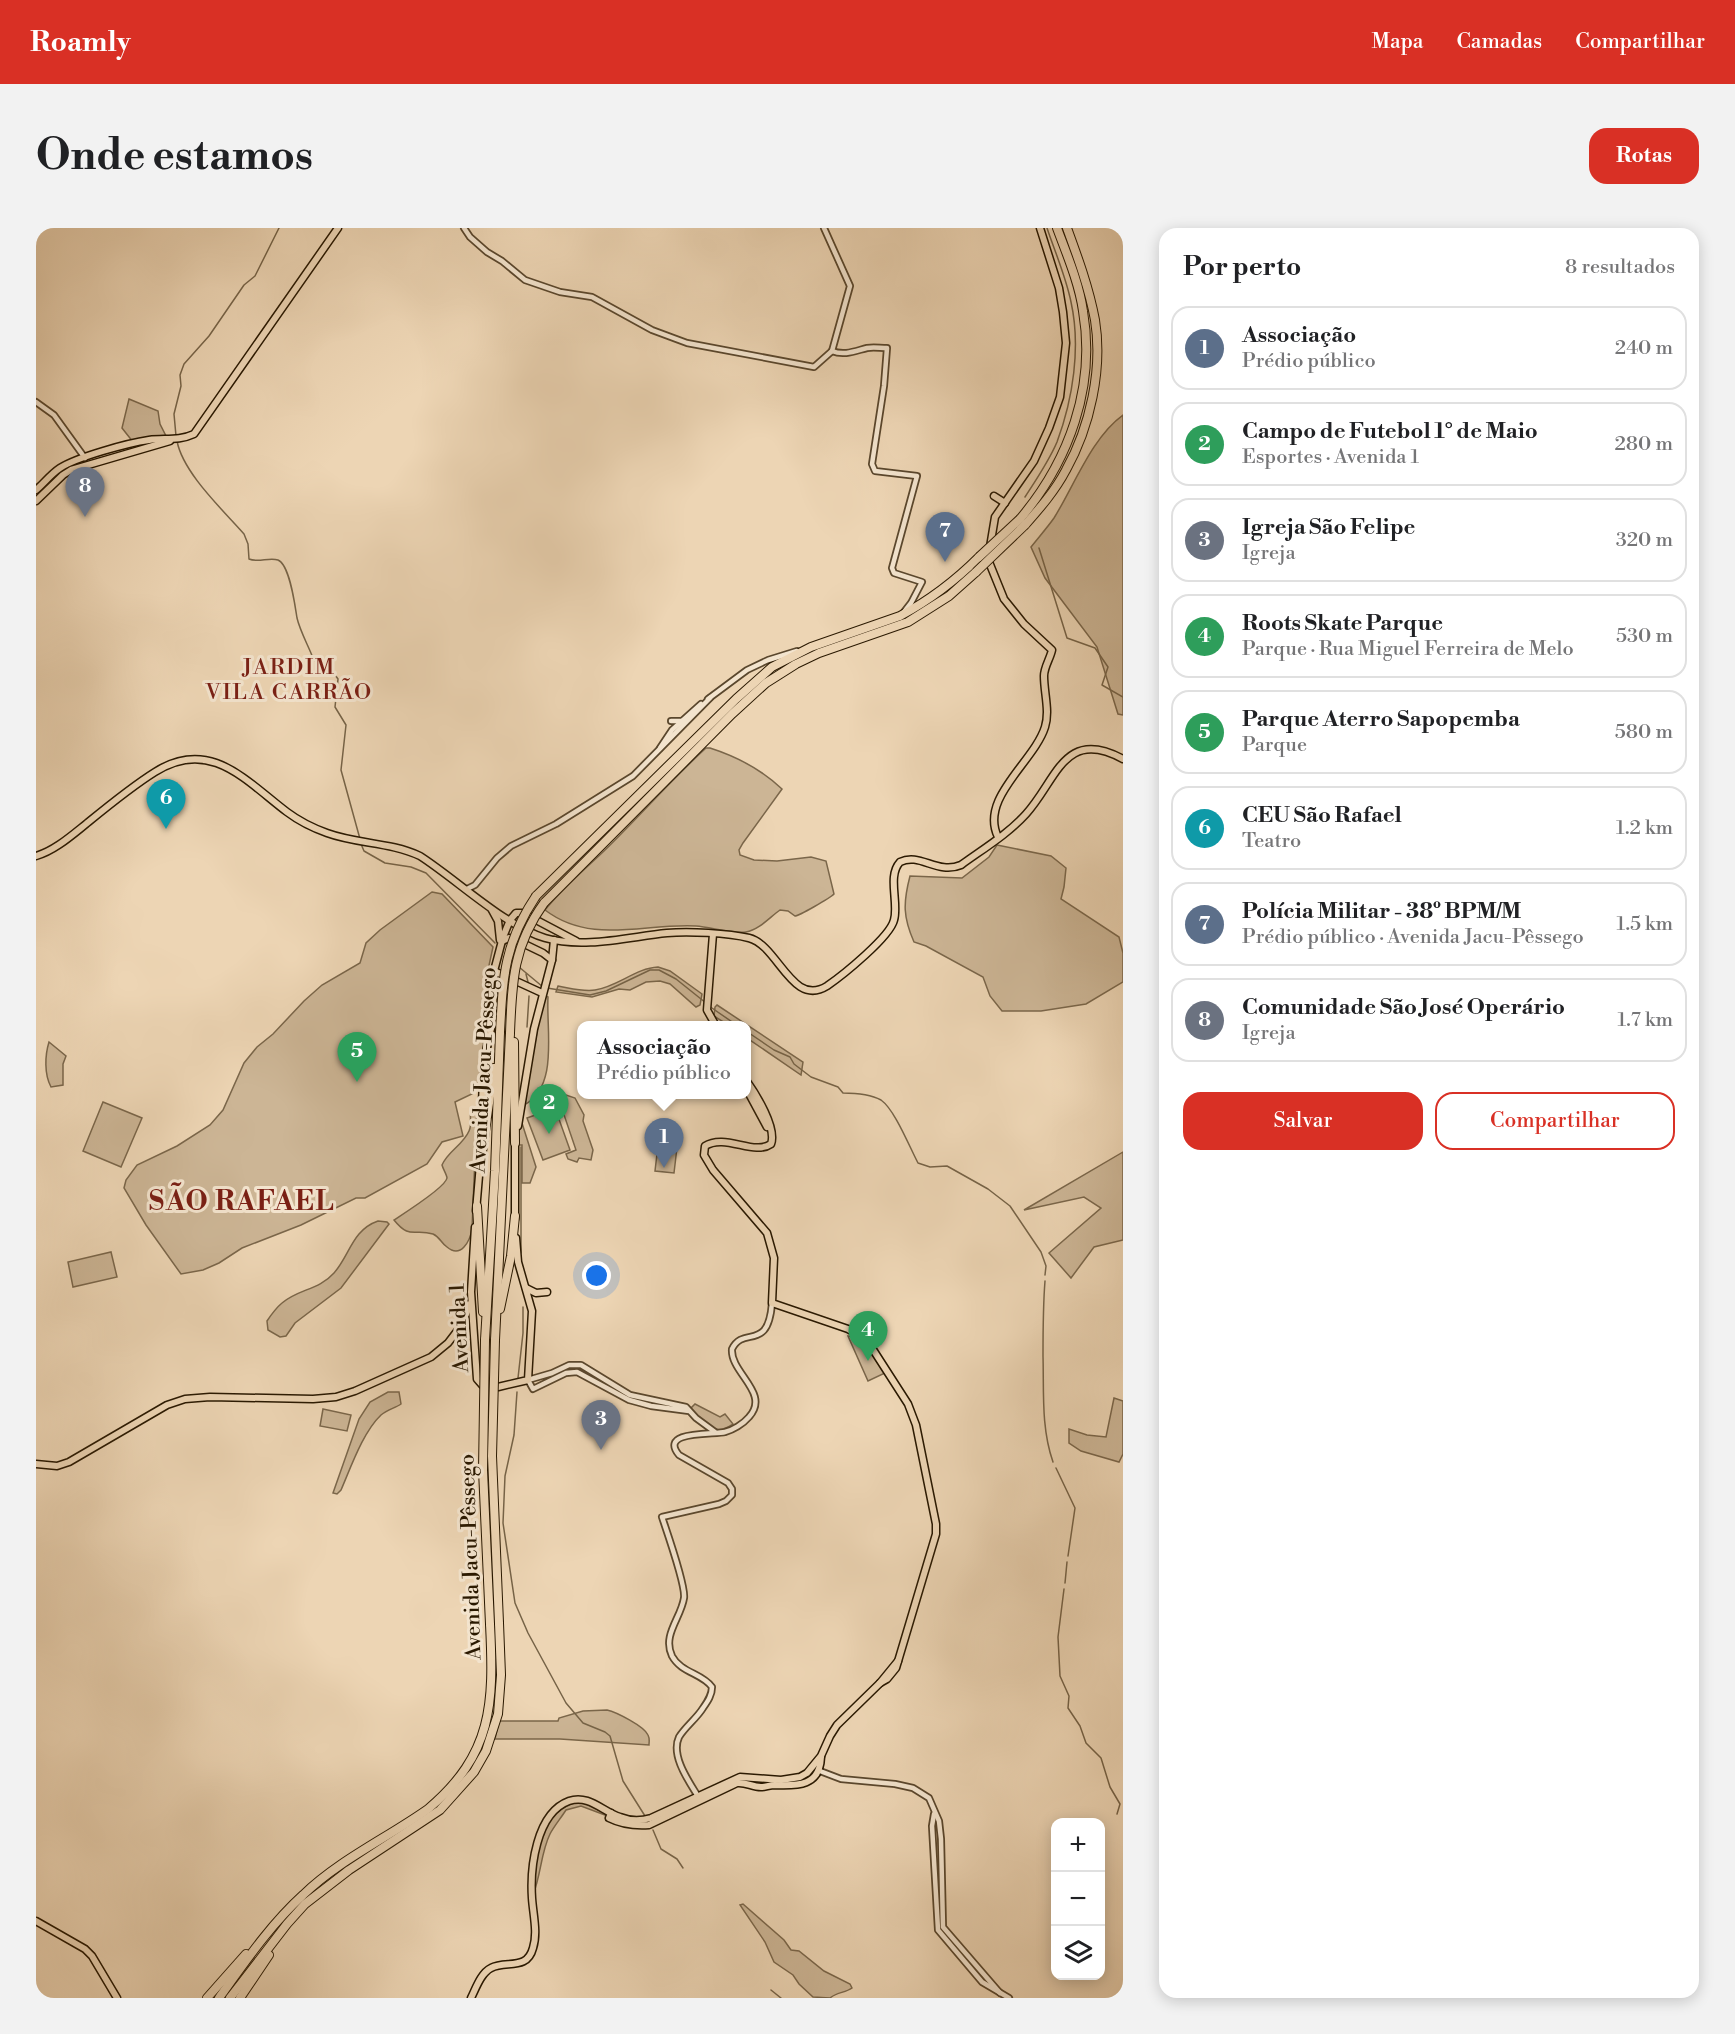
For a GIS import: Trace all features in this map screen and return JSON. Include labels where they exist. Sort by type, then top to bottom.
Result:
[{"type":"highway","name":"Avenida Jacu-Pêssego","points":[[230,1998],[286,1924],[305,1904],[326,1886],[440,1810],[453,1798],[474,1772],[486,1751],[498,1714],[501,1675],[492,1456],[495,1340],[512,981],[516,959],[530,924],[544,903],[766,683],[819,653],[908,622],[949,596],[976,572],[1022,522],[1063,455],[1073,432],[1086,368],[1087,346],[1083,310],[1057,228]]},
{"type":"highway","name":"Avenida Jacu-Pêssego","points":[[219,1998],[262,1939],[296,1901],[321,1880],[412,1820],[442,1797],[470,1762],[482,1735],[491,1702],[492,1665],[483,1470],[485,1340],[495,1171],[502,983],[506,959],[516,930],[536,896],[759,677],[783,660],[811,647],[900,616],[929,599],[952,583],[979,557],[1044,504],[1066,471],[1084,429],[1094,387],[1095,321],[1081,266],[1067,228]]},
{"type":"highway","points":[[510,1033],[514,1046],[515,1143]]},
{"type":"highway","points":[[480,1166],[500,1036]]},
{"type":"highway","points":[[477,1206],[482,1297],[486,1326]]},
{"type":"highway","points":[[496,1328],[511,1256],[514,1216]]},
{"type":"highway","points":[[240,1998],[278,1941],[286,1924]]},
{"type":"highway","points":[[207,1998],[262,1939]]},
{"type":"main road","points":[[36,490],[60,468],[85,458],[185,438],[195,433],[338,228]]},
{"type":"main road","points":[[998,837],[994,820],[997,803],[1034,749],[1046,723],[1044,677],[1052,650],[1024,624],[1004,599],[989,562],[995,517],[1034,461],[1060,397],[1066,343],[1063,312],[1059,288],[1040,228]]},
{"type":"main road","points":[[36,501],[71,470],[131,448]]},
{"type":"main road","points":[[994,496],[1005,503]]},
{"type":"main road","points":[[36,855],[53,848],[75,833],[153,773],[179,761],[196,759],[219,763],[238,773],[288,813],[303,823],[328,834],[404,848],[420,856],[510,920],[534,933],[554,940],[576,942],[675,932],[744,937],[758,942],[770,952],[796,984],[805,989],[819,989],[862,957],[892,927],[896,909],[895,870],[900,862],[914,859],[941,868],[962,866],[1027,813],[1069,755],[1086,750],[1098,750],[1123,759]]},
{"type":"main road","points":[[488,904],[498,921],[501,944],[509,938],[514,939],[552,960]]},
{"type":"main road","points":[[510,920],[520,912],[576,942]]},
{"type":"main road","name":"Avenida 1","points":[[510,920],[494,971],[493,1019],[485,1052],[471,1301],[477,1379],[480,1385],[498,1387],[528,1380]]},
{"type":"main road","points":[[713,934],[707,1005],[714,1021]]},
{"type":"main road","points":[[532,1311],[518,1262],[514,1216],[515,1143],[534,1029],[552,960],[554,940]]},
{"type":"main road","points":[[494,971],[543,989]]},
{"type":"main road","points":[[471,1998],[483,1975],[491,1968],[521,1963],[533,1950],[535,1939],[532,1884],[534,1856],[541,1834],[555,1811],[568,1801],[580,1800],[593,1803],[610,1815],[630,1820],[648,1819],[740,1782],[759,1787],[793,1779],[810,1772],[837,1725],[880,1683],[898,1660],[935,1540],[937,1529],[916,1425],[908,1404],[865,1338],[848,1329],[772,1303],[774,1258],[771,1241],[760,1223],[708,1163],[703,1150],[708,1144],[717,1141],[767,1147],[772,1142],[768,1120],[751,1088]]},
{"type":"main road","points":[[751,1096],[772,1135]]},
{"type":"main road","points":[[526,1288],[533,1292],[544,1292],[537,1298],[532,1311],[528,1380]]},
{"type":"main road","points":[[36,1464],[57,1466],[69,1462],[167,1405],[185,1399],[210,1397],[313,1399],[344,1395],[431,1357],[455,1334],[464,1321],[471,1301]]},
{"type":"main road","points":[[464,1321],[473,1320]]},
{"type":"main road","points":[[773,1782],[787,1786],[800,1784],[814,1777],[819,1771],[821,1756]]},
{"type":"main road","points":[[36,1921],[85,1949],[92,1956],[117,1998]]},
{"type":"street","points":[[464,228],[470,237],[487,252],[500,259],[525,280],[560,292],[592,297],[652,330],[687,343],[814,367],[832,351],[850,286],[824,228]]},
{"type":"street","points":[[832,351],[838,354],[872,348],[887,348],[884,386],[872,464],[875,471],[917,476],[892,571],[897,575],[922,582],[916,595],[900,616]]},
{"type":"street","points":[[36,402],[51,414],[85,458]]},
{"type":"street","points":[[916,595],[921,600],[929,599]]},
{"type":"street","points":[[467,889],[475,885],[511,846],[556,824],[617,787],[641,769],[710,698],[738,676],[758,664],[811,647]]},
{"type":"street","points":[[672,730],[670,720],[681,726]]},
{"type":"street","points":[[659,750],[672,730],[681,726]]},
{"type":"street","points":[[474,894],[475,885]]},
{"type":"street","points":[[699,1798],[680,1761],[678,1741],[704,1707],[712,1687],[706,1680],[680,1666],[669,1647],[670,1632],[684,1597],[662,1517],[719,1504],[730,1499],[732,1489],[728,1483],[679,1455],[675,1449],[675,1443],[682,1437],[717,1434],[737,1427],[751,1415],[754,1410],[754,1394],[735,1363],[732,1349],[738,1341],[754,1337],[765,1331],[770,1323],[772,1303]]},
{"type":"street","points":[[687,1409],[651,1406],[629,1401],[577,1372],[566,1373],[533,1389],[528,1380],[569,1365],[581,1365],[630,1395],[687,1409],[717,1434]]},
{"type":"street","points":[[819,1771],[841,1779],[913,1788],[929,1798],[939,1821],[941,1839],[943,1927],[1000,1993],[1009,1998]]},
{"type":"shaded area","points":[[129,399],[158,411],[160,424],[167,438],[133,442],[122,428]]},
{"type":"shaded area","points":[[1123,415],[1123,715],[1118,714],[1097,647],[1045,578],[1031,547],[1054,518],[1084,463],[1102,436]]},
{"type":"shaded area","points":[[706,748],[749,764],[782,789],[743,843],[739,850],[740,855],[754,860],[777,861],[811,857],[826,861],[834,894],[795,916],[788,911],[780,910],[755,929],[746,932],[696,926],[599,930],[563,921],[545,910]]},
{"type":"shaded area","points":[[997,845],[1051,856],[1066,868],[1061,899],[1119,937],[1123,953],[1123,982],[1086,1004],[1041,1011],[1002,1011],[990,996],[983,977],[926,946],[914,942],[905,910],[910,876],[962,878],[989,857]]},
{"type":"shaded area","points":[[432,892],[442,894],[493,947],[488,970],[487,1015],[478,1087],[474,1093],[455,1102],[463,1136],[442,1142],[427,1164],[365,1198],[356,1198],[301,1225],[242,1248],[203,1270],[181,1274],[146,1225],[124,1188],[126,1180],[137,1165],[177,1146],[210,1125],[223,1110],[244,1063],[257,1047],[322,985],[360,963],[366,943],[380,930]]},
{"type":"shaded area","points":[[658,967],[670,971],[702,994],[700,1005],[696,1007],[670,984],[660,981],[646,982],[630,990],[619,989],[592,997],[556,992],[558,986],[576,990],[595,990],[650,968]]},
{"type":"shaded area","points":[[548,997],[549,1041],[546,1072],[535,1097],[524,1105],[543,998]]},
{"type":"shaded area","points":[[717,1005],[741,1021],[722,1021],[714,1016]]},
{"type":"shaded area","points":[[751,1028],[803,1062],[801,1075],[751,1041]]},
{"type":"shaded area","points":[[49,1042],[66,1056],[63,1064],[63,1085],[51,1087],[47,1076]]},
{"type":"shaded area","points":[[548,1089],[560,1090],[560,1093],[575,1098],[584,1115],[583,1121],[593,1150],[591,1160],[579,1158],[577,1162],[568,1159],[566,1154],[576,1150],[559,1100],[552,1097],[543,1098],[542,1095]]},
{"type":"shaded area","points":[[103,1102],[142,1118],[121,1167],[83,1151]]},
{"type":"shaded area","points":[[472,1108],[477,1108],[472,1229],[467,1243],[457,1251],[447,1247],[433,1234],[408,1232],[394,1220],[424,1200],[445,1182],[447,1177],[442,1165],[469,1131]]},
{"type":"shaded area","points":[[555,1108],[570,1150],[543,1160],[527,1118]]},
{"type":"shaded area","points":[[521,1120],[536,1167],[530,1183],[522,1183],[522,1145],[517,1145]]},
{"type":"shaded area","points":[[659,1137],[678,1139],[674,1173],[655,1171]]},
{"type":"shaded area","points":[[1123,1152],[1123,1240],[1094,1247],[1071,1278],[1049,1253],[1101,1208],[1084,1197],[1024,1210]]},
{"type":"shaded area","points":[[378,1221],[389,1224],[341,1288],[295,1323],[286,1336],[280,1337],[268,1330],[267,1321],[280,1305],[288,1298],[328,1279],[362,1230]]},
{"type":"shaded area","points":[[111,1252],[117,1277],[73,1287],[68,1262]]},
{"type":"shaded area","points":[[848,1336],[855,1337],[866,1344],[885,1373],[868,1381]]},
{"type":"shaded area","points":[[388,1392],[399,1392],[401,1404],[383,1413],[375,1422],[358,1450],[341,1490],[337,1494],[333,1493],[359,1419],[370,1402]]},
{"type":"shaded area","points":[[1114,1398],[1123,1401],[1123,1454],[1119,1462],[1081,1451],[1069,1443],[1069,1429],[1087,1435],[1106,1437]]},
{"type":"shaded area","points":[[695,1404],[720,1417],[725,1414],[733,1424],[720,1429],[709,1427],[690,1409]]},
{"type":"shaded area","points":[[323,1409],[351,1415],[347,1431],[320,1426]]},
{"type":"shaded area","points":[[607,1710],[623,1716],[645,1731],[649,1745],[560,1739],[495,1739],[499,1721],[558,1721],[559,1718],[583,1711]]},
{"type":"shaded area","points":[[578,1802],[606,1813],[605,1815],[581,1806],[566,1810],[547,1841],[533,1895],[537,1853],[546,1826],[564,1807]]},
{"type":"shaded area","points":[[743,1904],[784,1940],[791,1950],[799,1951],[824,1971],[850,1984],[852,1988],[830,1998],[813,1997],[793,1975],[774,1962],[765,1942],[740,1905]]},
{"type":"waterway","points":[[176,436],[174,414],[184,364],[209,336],[244,285],[255,276],[279,228]]},
{"type":"waterway","points":[[1025,497],[1057,442],[1074,373],[1075,337],[1071,302],[1047,228]]},
{"type":"waterway","points":[[177,441],[187,466],[195,478],[244,534],[248,544],[249,559],[275,559],[282,563],[291,586],[298,623],[313,658],[316,662],[330,668],[338,679],[335,707],[346,725],[341,770],[360,839]]},
{"type":"waterway","points":[[1039,548],[1067,638],[1095,648],[1108,667],[1102,685],[1123,697]]},
{"type":"waterway","points":[[361,844],[364,851],[385,863],[411,867],[426,873],[495,943]]},
{"type":"waterway","points":[[519,967],[543,987]]},
{"type":"waterway","points":[[547,988],[590,995],[606,991],[650,970],[659,970],[676,979],[706,1003]]},
{"type":"waterway","points":[[526,974],[528,982]]},
{"type":"waterway","points":[[527,1027],[529,996]]},
{"type":"waterway","points":[[709,1006],[731,1021]]},
{"type":"waterway","points":[[751,1034],[774,1050],[790,1057],[794,1064],[811,1077],[838,1087],[843,1093],[867,1095],[881,1100],[896,1120],[918,1163],[930,1167],[947,1166],[988,1189],[1010,1206],[1041,1252],[1046,1266],[1045,1275]]},
{"type":"waterway","points":[[521,1147],[521,1253]]},
{"type":"waterway","points":[[1045,1281],[1044,1409],[1053,1462]]},
{"type":"waterway","points":[[518,1378],[523,1333],[523,1307]]},
{"type":"waterway","points":[[517,1392],[514,1435],[505,1476],[503,1523],[515,1603],[528,1633],[566,1703],[583,1723],[610,1736],[623,1781],[645,1816]]},
{"type":"waterway","points":[[1056,1468],[1075,1508],[1068,1556]]},
{"type":"waterway","points":[[1065,1583],[1067,1562]]},
{"type":"waterway","points":[[1064,1589],[1058,1637],[1060,1676],[1069,1696],[1068,1708],[1080,1726],[1086,1743],[1101,1758],[1110,1787],[1120,1804],[1117,1814]]},
{"type":"waterway","points":[[653,1830],[661,1849],[677,1859],[683,1868]]},
{"type":"waterway","points":[[771,1990],[781,1998]]},
{"type":"place","name":"Comunidade São José Operário","points":[[85,517]]},
{"type":"place","name":"Polícia Militar - 38º BPM/M","points":[[945,562]]},
{"type":"place","name":"CEU São Rafael","points":[[166,829]]},
{"type":"place","name":"Parque Aterro Sapopemba","points":[[357,1082]]},
{"type":"place","name":"Campo de Futebol 1° de Maio","points":[[549,1134]]},
{"type":"place","name":"Associação","points":[[664,1168]]},
{"type":"place","name":"Roots Skate Parque","points":[[868,1361]]},
{"type":"place","name":"Igreja São Felipe","points":[[601,1450]]},
{"type":"district","name":"JARDIM VILA CARRÃO","points":[[289,678]]},
{"type":"district","name":"SÃO RAFAEL","points":[[242,1201]]}]
